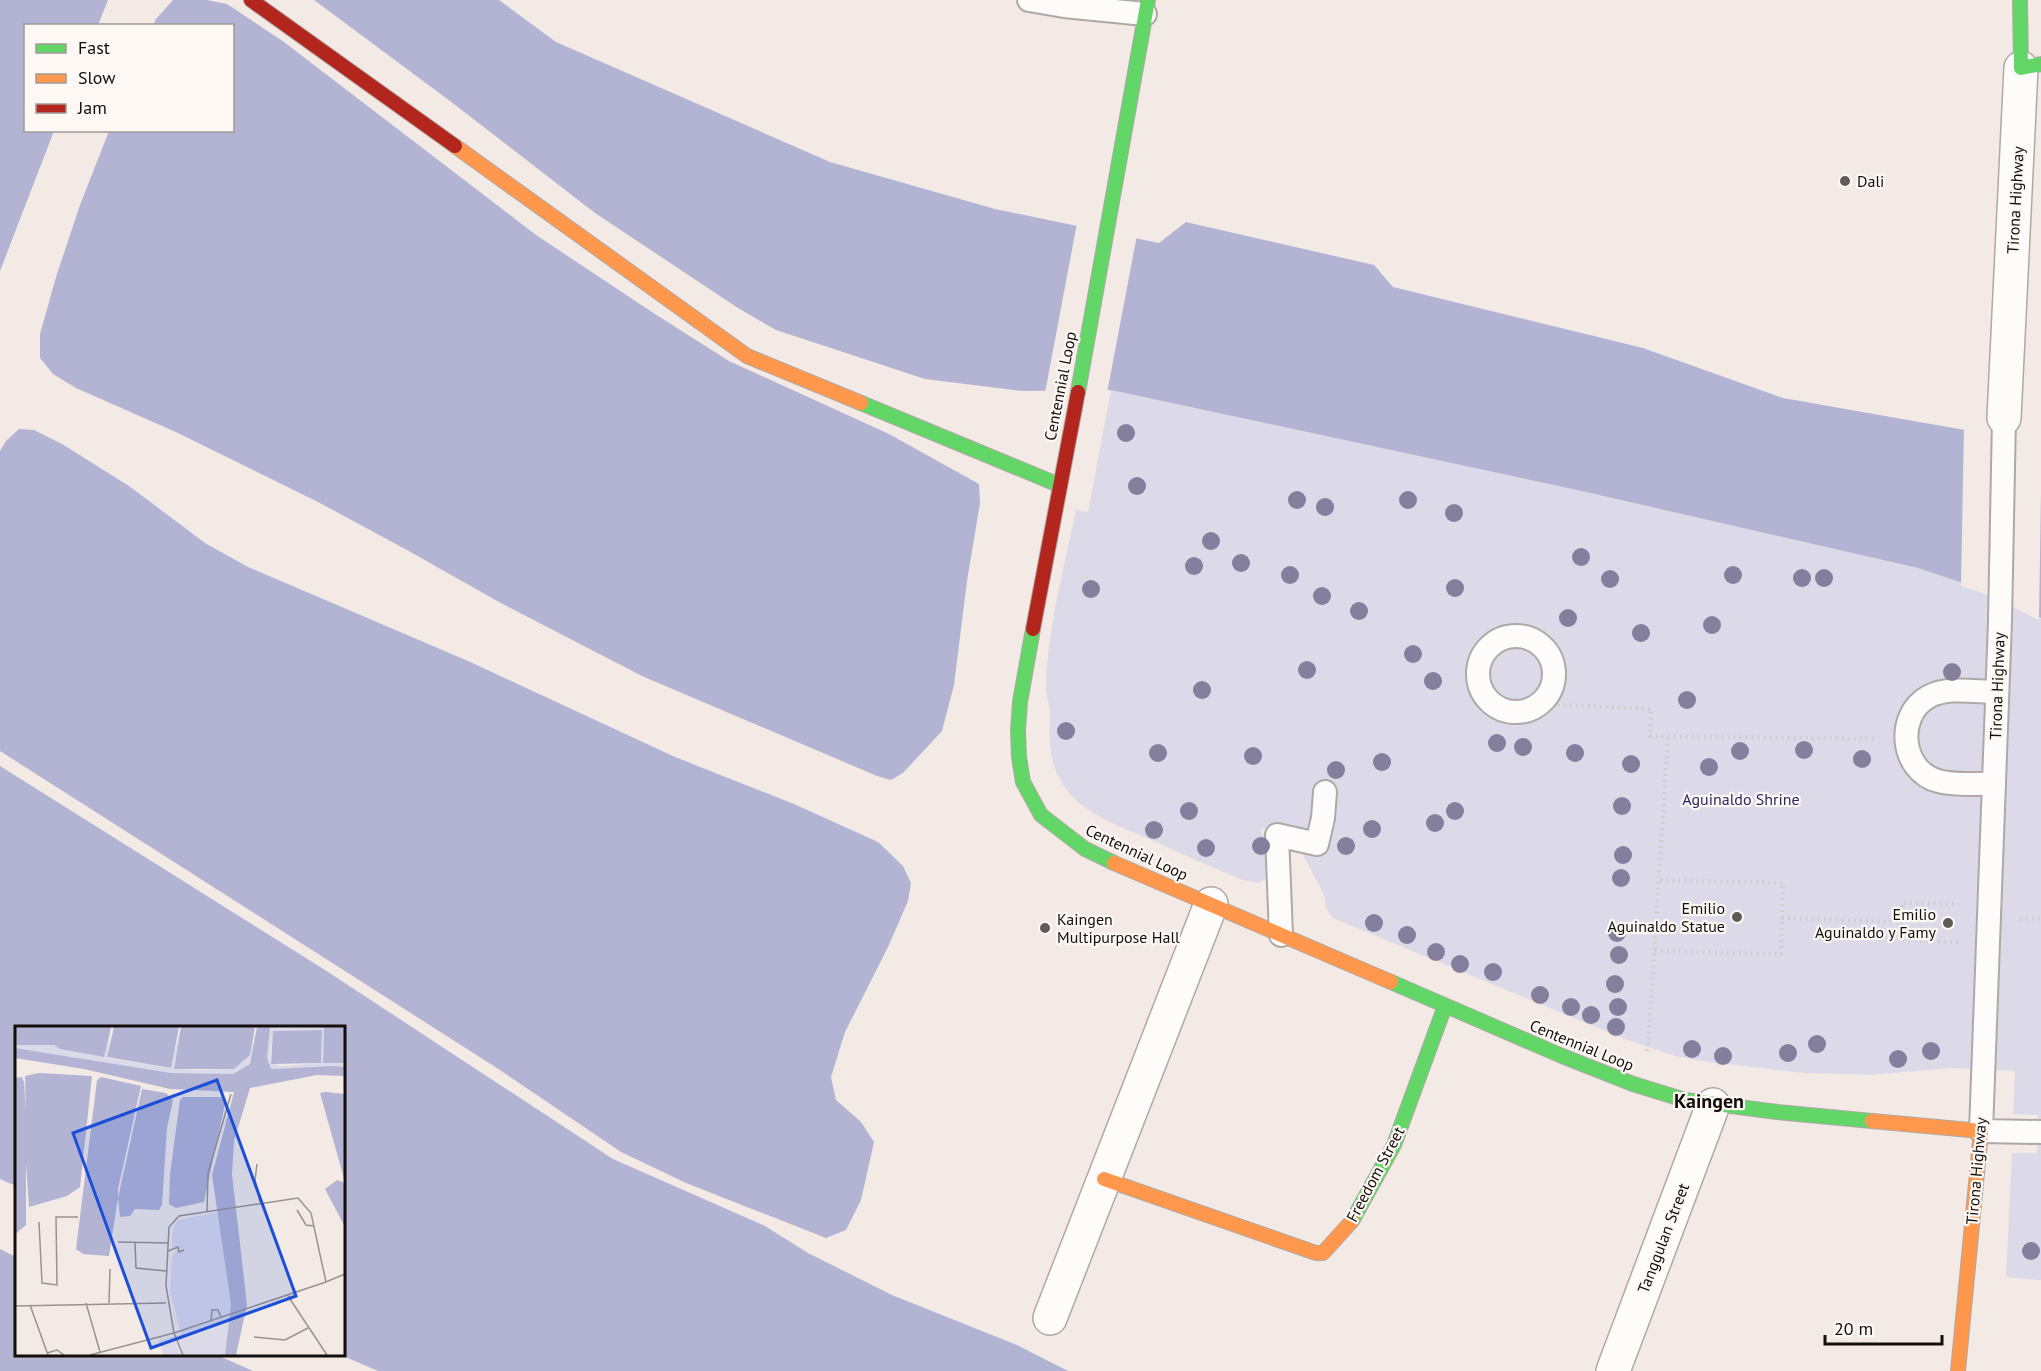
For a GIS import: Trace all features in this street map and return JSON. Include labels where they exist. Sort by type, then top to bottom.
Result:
[{"type":"main road","points":[[250,0],[747,356],[1059,485]]},
{"type":"main road","name":"Tirona Highway","points":[[2020,0],[2031,66]]},
{"type":"main road","name":"Centennial Loop","points":[[1147,7],[1020,702],[1018,757],[1023,782],[1041,815],[1086,849],[1445,1006],[1633,1084],[1685,1100],[1713,1104],[1822,1117],[1981,1131]]},
{"type":"main road","name":"Freedom Street","points":[[1104,1179],[1316,1253],[1323,1252],[1352,1222],[1394,1145],[1445,1006]]},
{"type":"main road","name":"Tirona Highway","points":[[1958,1371],[1981,1131]]},
{"type":"street","name":"Tirona Highway","points":[[2004,418],[2031,66]]},
{"type":"street","points":[[1050,1318],[1211,904]]},
{"type":"street","name":"Tanggulan Street","points":[[1613,1371],[1713,1104]]},
{"type":"lane","points":[[1029,0],[1064,6],[1147,7]]},
{"type":"lane","name":"Tirona Highway","points":[[1981,1131],[2000,621],[2004,418]]},
{"type":"lane","points":[[1994,784],[1937,781],[1914,764],[1907,751],[1906,739],[1908,724],[1916,707],[1928,697],[1943,691],[1997,692]]},
{"type":"lane","points":[[1281,935],[1277,835],[1317,844],[1323,818],[1325,792]]},
{"type":"lane","points":[[1981,1131],[2041,1132]]},
{"type":"path","points":[[1540,704],[1651,709],[1650,736],[1906,739]]},
{"type":"path","points":[[1648,1047],[1668,736]]},
{"type":"path","points":[[1655,951],[1781,954],[1783,883],[1659,880]]},
{"type":"path","points":[[1988,943],[1901,940],[1902,903],[1990,905]]},
{"type":"path","points":[[1782,918],[1902,922]]},
{"type":"green space","name":"Aguinaldo Shrine","points":[[1111,390],[1577,490],[1918,568],[1993,593],[2041,618],[2041,1280],[2006,1277],[2012,1153],[2037,1153],[2038,1115],[2013,1114],[2015,1071],[1951,1068],[1871,1075],[1804,1073],[1675,1056],[1622,1038],[1333,918],[1326,908],[1324,895],[1297,843],[1260,828],[1277,874],[1258,883],[1242,880],[1110,822],[1074,798],[1059,778],[1052,758],[1050,709],[1046,689],[1047,664],[1057,597],[1076,510],[1088,512]]},
{"type":"water","points":[[0,0],[108,0],[98,24],[24,24],[24,132],[54,132],[0,271]]},
{"type":"water","points":[[173,0],[207,0],[227,4],[284,42],[536,235],[655,314],[729,361],[889,434],[979,484],[980,503],[967,581],[954,685],[942,731],[903,773],[891,780],[877,776],[642,676],[499,602],[318,502],[178,433],[76,388],[53,374],[40,358],[40,334],[80,205],[109,132],[234,132],[234,24],[154,24]]},
{"type":"water","points":[[314,0],[499,0],[556,42],[830,162],[995,209],[1159,243],[1186,222],[1374,265],[1393,287],[1643,348],[1783,398],[1976,432],[2041,496],[2041,618],[1993,593],[1918,568],[1577,490],[1111,390],[1023,391],[925,379],[776,330],[738,308],[595,213]]},
{"type":"water","points":[[19,429],[34,430],[62,444],[129,486],[205,543],[248,567],[468,661],[675,757],[794,804],[878,842],[903,866],[911,883],[908,901],[888,947],[845,1032],[831,1077],[836,1100],[861,1122],[874,1142],[861,1200],[846,1230],[826,1238],[686,1183],[621,1152],[500,1070],[0,751],[0,451],[6,441]]},
{"type":"water","points":[[0,766],[325,970],[613,1159],[765,1226],[808,1253],[892,1295],[1017,1345],[1068,1371],[378,1371],[343,1356],[345,1026],[15,1026],[15,1186],[0,1179]]},
{"type":"water","points":[[0,1249],[15,1256],[15,1356],[219,1356],[253,1371],[0,1371]]},
{"type":"pier","points":[[1077,223],[1137,235],[1107,393],[1045,393]]},
{"type":"pier","points":[[1964,427],[1978,430],[2041,492],[2039,620],[1991,596],[1961,586]]},
{"type":"traffic: fast","points":[[1078,392],[1148,0]]},
{"type":"traffic: fast","points":[[2020,0],[2021,68],[2041,64]]},
{"type":"traffic: fast","points":[[861,403],[1059,485]]},
{"type":"traffic: fast","points":[[1033,629],[1020,702],[1018,730],[1023,782],[1041,815],[1085,849],[1114,863]]},
{"type":"traffic: fast","points":[[1391,982],[1562,1056],[1633,1084],[1685,1100],[1872,1121]]},
{"type":"traffic: fast","points":[[1352,1221],[1394,1145],[1445,1006]]},
{"type":"traffic: slow","points":[[455,146],[747,356],[861,403]]},
{"type":"traffic: slow","points":[[1114,863],[1391,982]]},
{"type":"traffic: slow","points":[[1872,1121],[1981,1131],[1958,1371]]},
{"type":"traffic: slow","points":[[1104,1179],[1316,1253],[1323,1253],[1352,1221]]},
{"type":"traffic: jam","points":[[251,0],[455,146]]},
{"type":"traffic: jam","points":[[1033,629],[1078,392]]},
{"type":"place","name":"Dali","points":[[1845,181]]},
{"type":"place","name":"Emilio Aguinaldo Statue","points":[[1737,917]]},
{"type":"place","name":"Emilio Aguinaldo y Famy","points":[[1948,923]]},
{"type":"place","name":"Kaingen Multipurpose Hall","points":[[1045,928]]},
{"type":"district","name":"Kaingen","points":[[1709,1101]]}]
